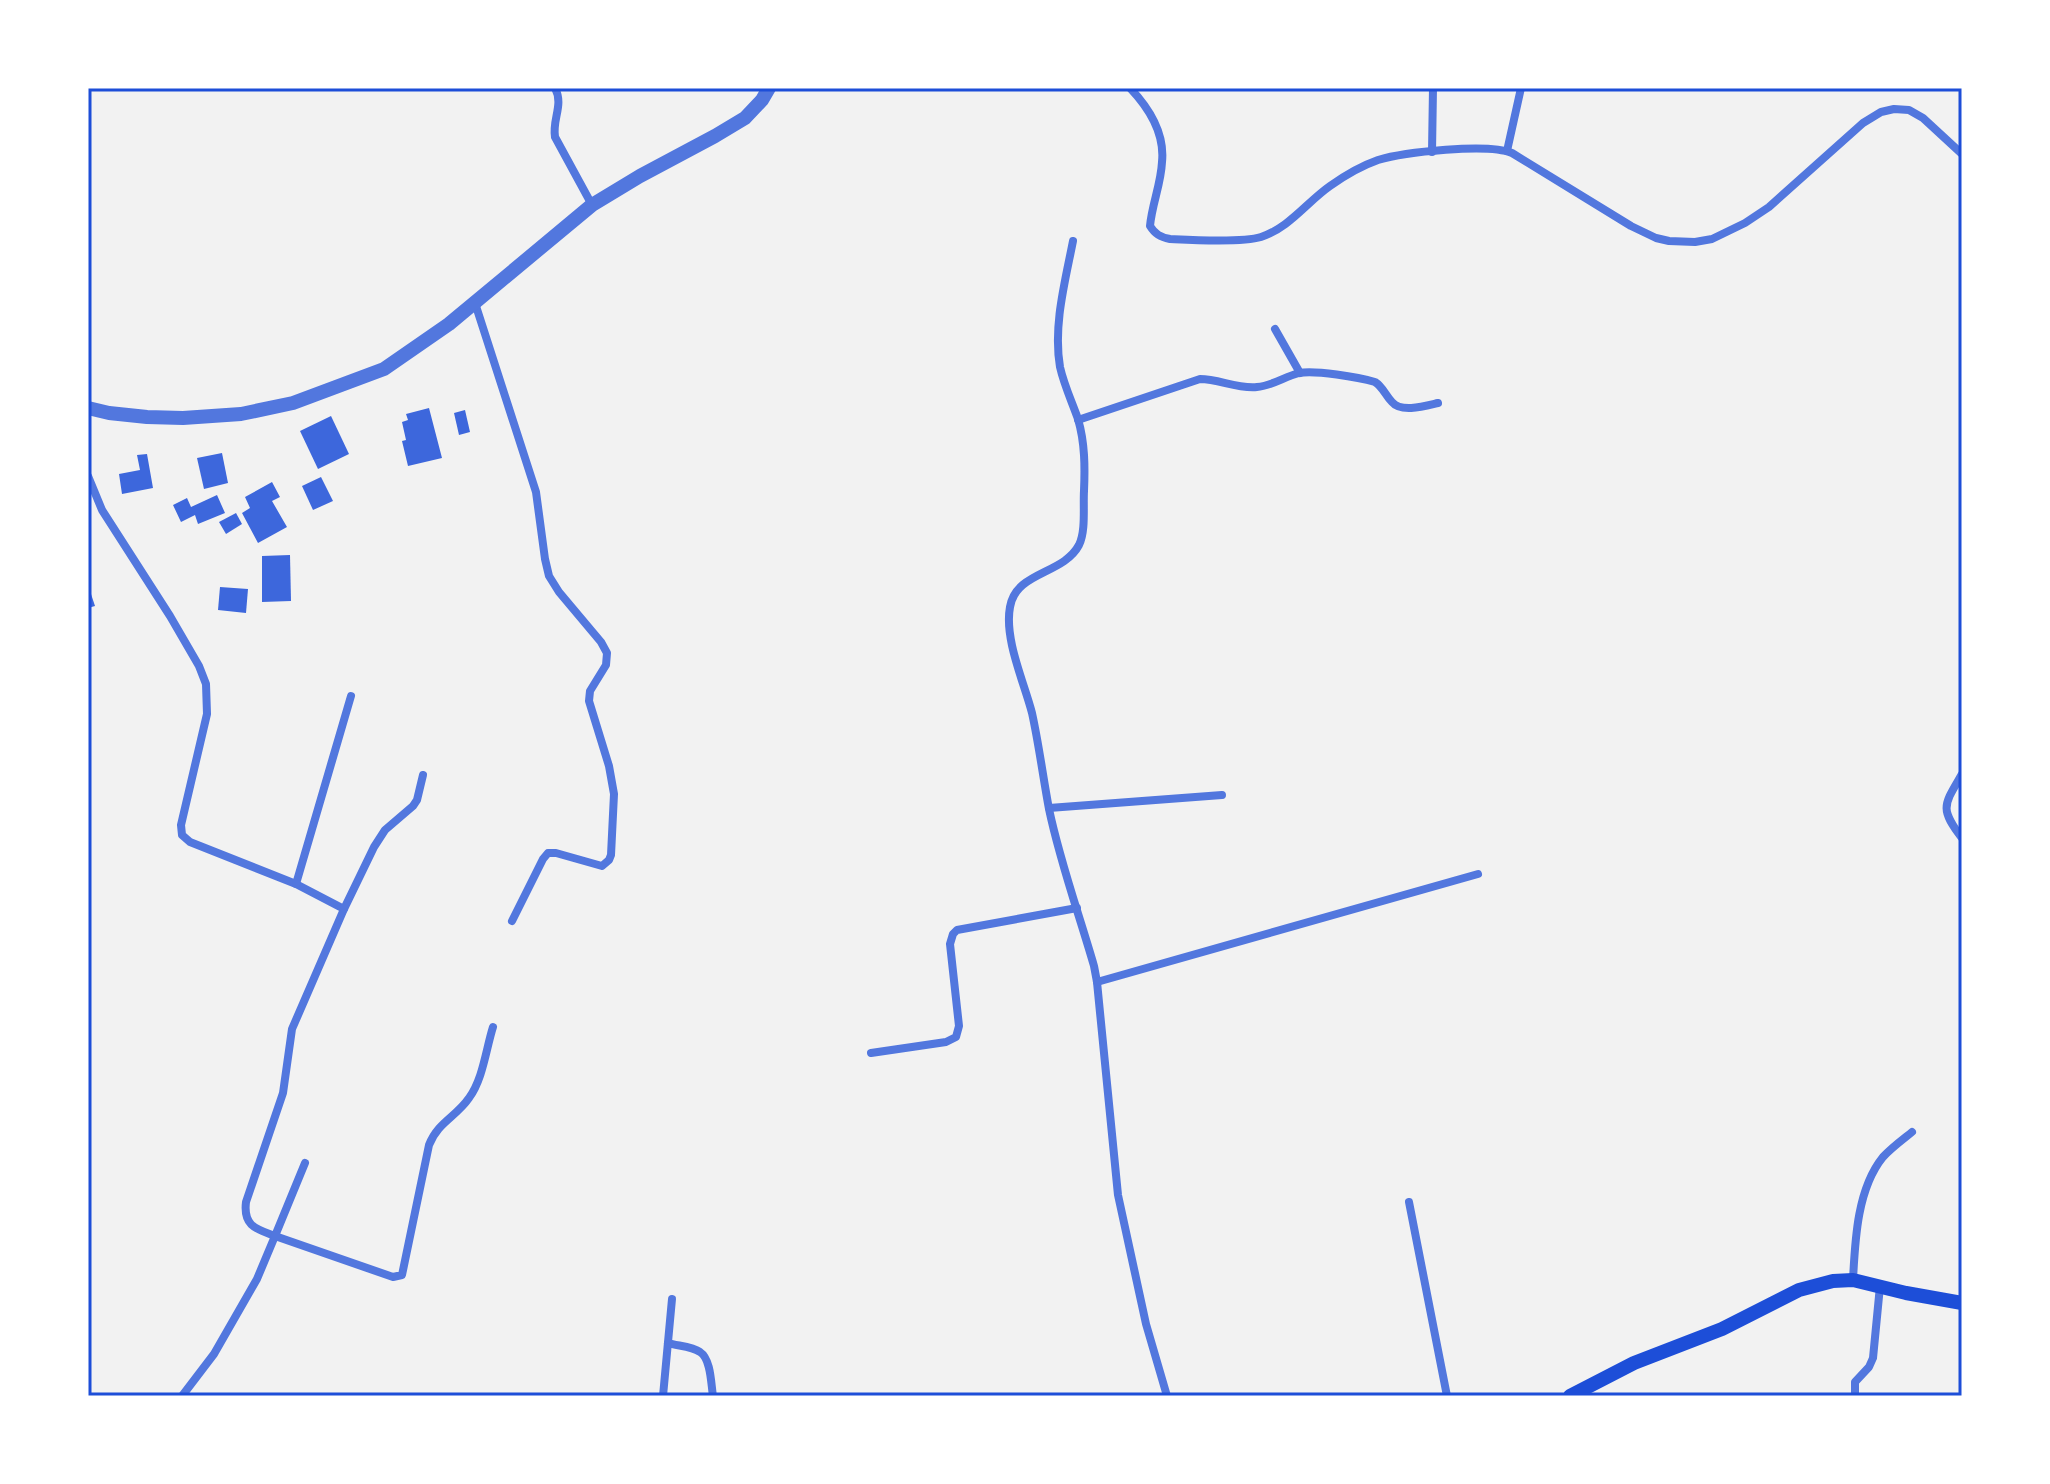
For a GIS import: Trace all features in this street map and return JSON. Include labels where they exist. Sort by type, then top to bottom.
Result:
[{"type":"main road","points":[[1570,1396],[1634,1363],[1722,1329],[1799,1290],[1833,1281],[1853,1280],[1962,1303]]},
{"type":"street","points":[[555,88],[559,103],[553,127],[555,137],[592,205]]},
{"type":"street","points":[[88,408],[147,417],[241,414],[293,403],[384,369],[432,337],[592,205],[745,118],[769,88]]},
{"type":"street","points":[[1432,152],[1433,88]]},
{"type":"street","points":[[1507,151],[1521,88]]},
{"type":"street","points":[[1135,90],[1154,119],[1163,160],[1150,226],[1154,233],[1170,239],[1261,237],[1287,223],[1327,187],[1364,166],[1392,157],[1484,148],[1507,151],[1656,238],[1695,242],[1712,239],[1769,207],[1863,123],[1881,112],[1909,110],[1923,118],[1962,154]]},
{"type":"street","points":[[1073,241],[1061,309],[1059,360],[1078,420],[1084,454],[1081,540],[1064,561],[1017,588],[1009,618],[1013,647],[1040,750],[1049,808],[1097,982],[1118,1195],[1146,1324],[1167,1396]]},
{"type":"street","points":[[475,303],[536,492],[549,576],[605,647],[607,659],[590,691],[589,701],[609,766],[614,794],[611,855],[602,866],[548,853],[512,921]]},
{"type":"street","points":[[1275,329],[1300,373]]},
{"type":"street","points":[[1078,420],[1200,379],[1254,387],[1300,373],[1314,372],[1375,382],[1397,406],[1438,403]]},
{"type":"street","points":[[88,476],[102,510],[185,641],[206,684],[207,714],[181,825],[182,835],[190,842],[296,884],[344,909]]},
{"type":"street","points":[[296,884],[351,696]]},
{"type":"street","points":[[1962,774],[1946,807],[1950,822],[1962,838]]},
{"type":"street","points":[[423,775],[413,806],[385,830],[374,847],[292,1029],[283,1093],[246,1202],[245,1214],[252,1225],[393,1277],[402,1275],[429,1145],[439,1127],[462,1107],[474,1091],[493,1027]]},
{"type":"street","points":[[1049,808],[1222,795]]},
{"type":"street","points":[[1097,982],[1478,874]]},
{"type":"street","points":[[871,1053],[946,1042],[956,1037],[959,1026],[950,944],[957,930],[1077,908]]},
{"type":"street","points":[[1853,1280],[1858,1233],[1868,1186],[1881,1159],[1912,1132]]},
{"type":"street","points":[[182,1396],[214,1354],[257,1279],[305,1163]]},
{"type":"street","points":[[1409,1202],[1447,1396]]},
{"type":"street","points":[[1855,1396],[1855,1382],[1873,1358],[1880,1286]]},
{"type":"street","points":[[663,1396],[672,1299]]},
{"type":"street","points":[[668,1343],[703,1354],[713,1396]]},
{"type":"building","points":[[429,408],[442,458],[408,466],[402,441],[406,440],[402,422],[408,420],[406,414]]},
{"type":"building","points":[[465,410],[470,432],[459,435],[454,413]]},
{"type":"building","points":[[331,416],[349,454],[318,469],[300,431]]},
{"type":"building","points":[[222,453],[228,483],[204,489],[197,458]]},
{"type":"building","points":[[147,454],[153,488],[122,494],[119,474],[140,470],[137,455]]},
{"type":"building","points":[[321,477],[333,501],[313,510],[302,486]]},
{"type":"building","points":[[272,482],[280,497],[272,501],[287,527],[258,543],[242,513],[250,508],[245,497]]},
{"type":"building","points":[[217,495],[225,513],[198,524],[195,515],[181,522],[173,505],[187,498],[191,507]]},
{"type":"building","points":[[236,513],[242,524],[226,534],[219,522]]},
{"type":"building","points":[[290,555],[291,601],[262,602],[262,556]]},
{"type":"building","points":[[88,585],[95,606],[88,608]]},
{"type":"building","points":[[220,587],[248,589],[246,613],[218,610]]}]
